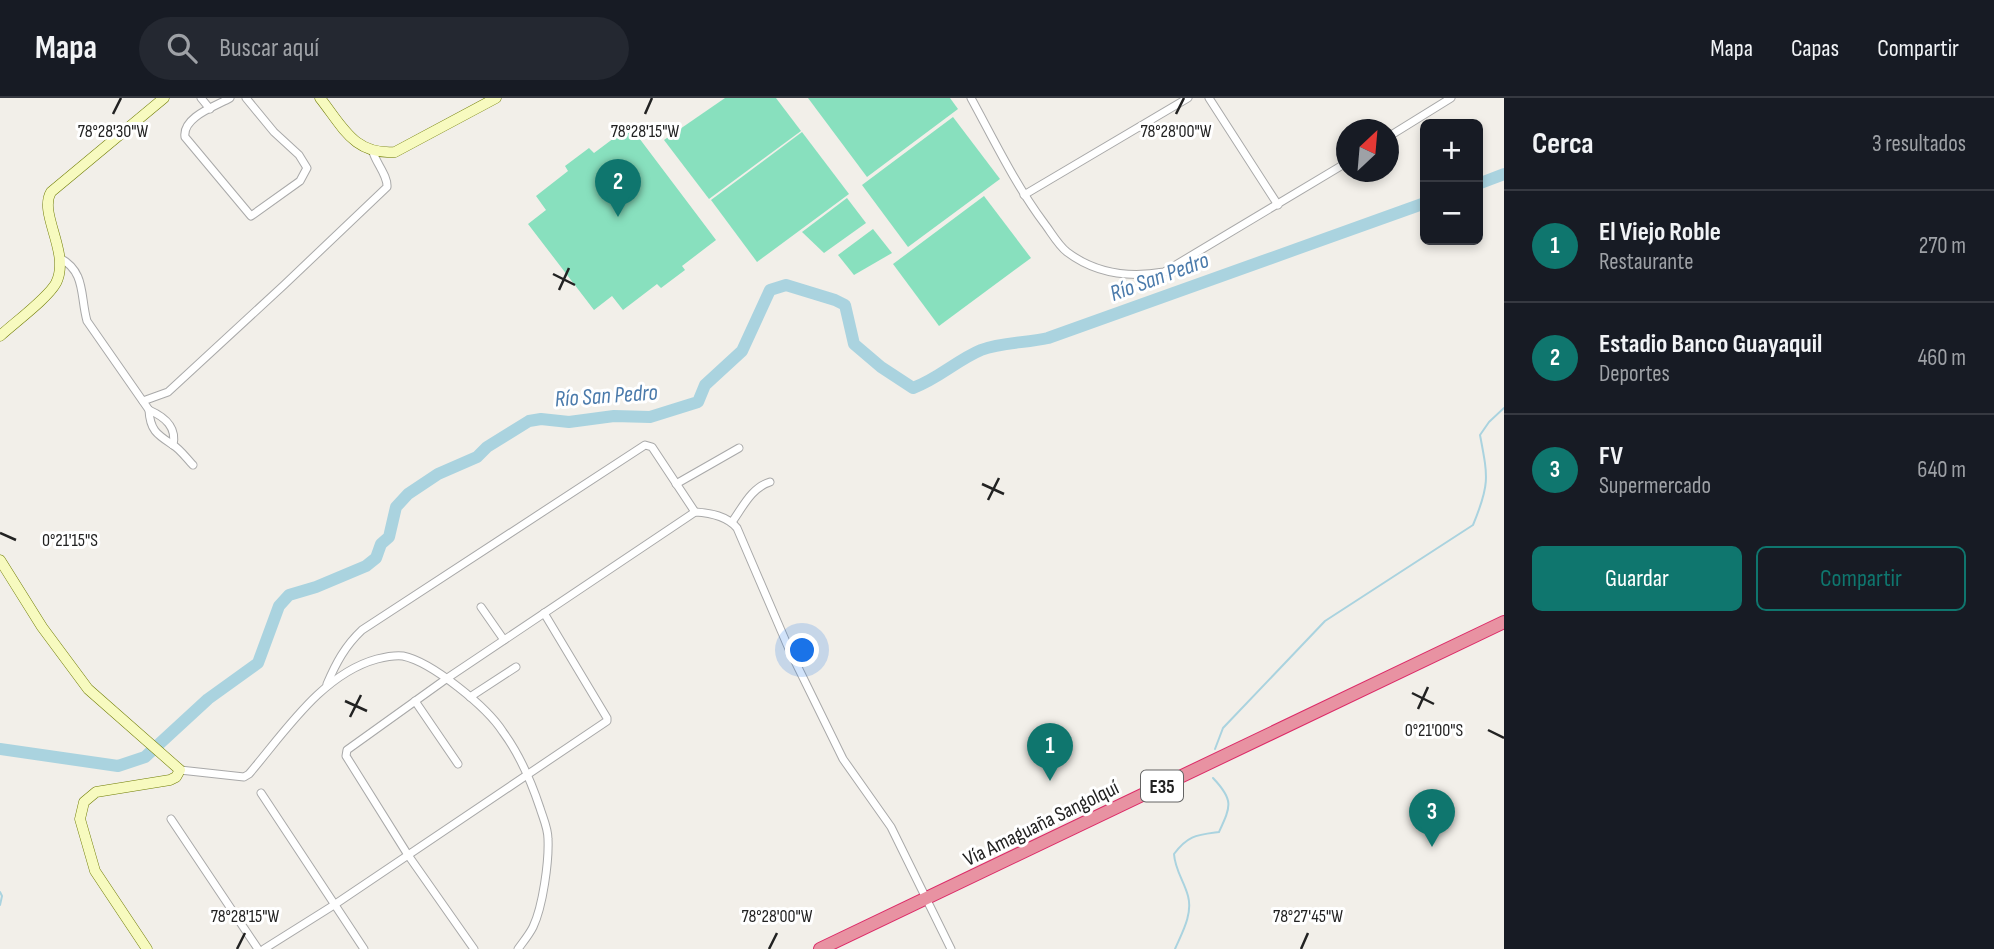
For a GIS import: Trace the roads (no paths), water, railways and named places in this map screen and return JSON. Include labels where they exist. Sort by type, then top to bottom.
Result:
[{"type":"highway","name":"Vía Amaguaña Sangolquí","points":[[820,949],[1504,622]]},
{"type":"street","points":[[0,336],[52,288],[59,274],[60,258],[47,203],[51,192],[164,98]]},
{"type":"street","points":[[201,98],[210,109]]},
{"type":"street","points":[[230,98],[187,125],[185,137],[248,215],[254,215],[300,181],[307,169],[299,155],[274,132],[246,98]]},
{"type":"street","points":[[320,98],[352,138],[373,152],[396,152],[496,98]]},
{"type":"street","points":[[971,98],[1024,195],[1066,251],[1097,269],[1140,276],[1164,272],[1336,169]]},
{"type":"street","points":[[1024,195],[1188,98]]},
{"type":"street","points":[[1209,98],[1278,205]]},
{"type":"street","points":[[1399,130],[1451,98]]},
{"type":"street","points":[[143,401],[167,392],[387,187],[387,180],[376,163],[373,152]]},
{"type":"street","points":[[60,258],[71,264],[80,277],[82,305],[87,321],[149,410],[152,427],[165,442],[173,445],[193,465]]},
{"type":"street","points":[[149,410],[172,427],[175,436],[173,445]]},
{"type":"street","points":[[0,560],[42,627],[88,690],[177,766],[244,776],[249,774],[326,684],[339,657],[362,629],[639,448],[645,445],[652,447],[695,512]]},
{"type":"street","points":[[677,484],[739,448]]},
{"type":"street","points":[[732,522],[752,493],[761,485],[770,482]]},
{"type":"street","points":[[474,949],[408,855],[346,756],[347,750],[351,744],[446,678],[695,512],[708,513],[732,522],[737,528],[789,649],[843,759],[891,827],[951,949]]},
{"type":"street","points":[[481,607],[504,640]]},
{"type":"street","points":[[264,949],[607,722],[544,613]]},
{"type":"street","points":[[326,684],[358,666],[386,657],[402,656],[419,662],[446,678],[485,710],[503,731],[529,776],[549,839],[537,916],[533,928],[519,949]]},
{"type":"street","points":[[470,697],[516,667]]},
{"type":"street","points":[[415,701],[458,764]]},
{"type":"street","points":[[147,949],[95,871],[80,819],[84,802],[96,792],[170,780],[176,777],[177,766]]},
{"type":"street","points":[[261,793],[364,949]]},
{"type":"street","points":[[172,819],[258,949]]},
{"type":"waterway","name":"Río San Pedro","points":[[1483,182],[1504,174]]},
{"type":"waterway","name":"Río San Pedro","points":[[0,749],[118,766],[145,757],[208,699],[258,663],[279,606],[289,595],[366,566],[376,558],[381,544],[389,537],[396,507],[408,494],[438,474],[477,457],[487,447],[529,421],[541,419],[569,422],[614,416],[650,417],[698,402],[705,385],[742,351],[770,290],[786,285],[845,305],[854,344],[881,367],[913,388],[981,350],[997,345],[1048,338],[1420,205]]},
{"type":"waterway","points":[[1215,749],[1223,728],[1325,621],[1473,525],[1486,480],[1480,435],[1504,408]]},
{"type":"waterway","points":[[1175,949],[1186,923],[1189,903],[1174,854],[1194,837],[1219,832],[1228,804],[1224,792],[1213,778]]},
{"type":"waterway","points":[[0,892],[0,905]]},
{"type":"place","name":"Estadio Banco Guayaquil","points":[[618,217]]},
{"type":"place","name":"El Viejo Roble","points":[[1050,781]]},
{"type":"place","name":"FV","points":[[1432,847]]}]
